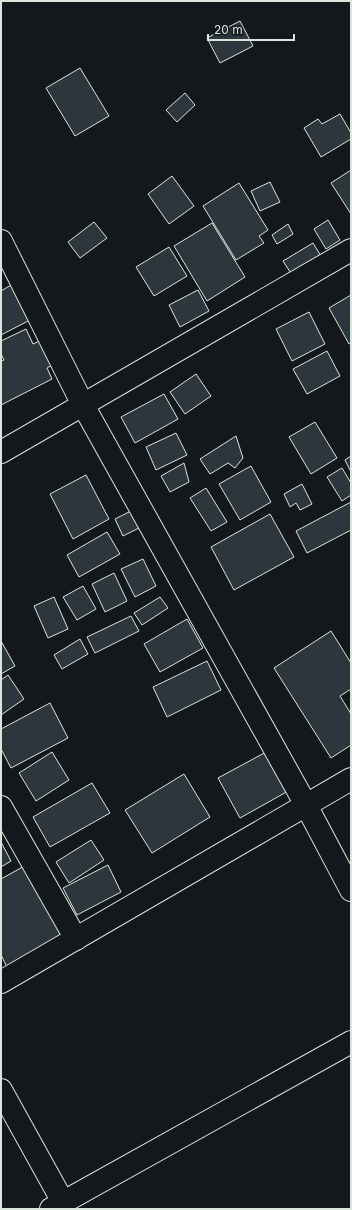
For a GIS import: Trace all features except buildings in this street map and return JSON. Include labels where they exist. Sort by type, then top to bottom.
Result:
[{"type":"street","points":[[1,241],[83,405],[306,805],[351,890]]},
{"type":"street","points":[[1,452],[351,250]]},
{"type":"street","points":[[1,982],[351,779]]},
{"type":"street","points":[[1,807],[76,939]]},
{"type":"street","points":[[1,1090],[57,1206],[351,1042]]}]
